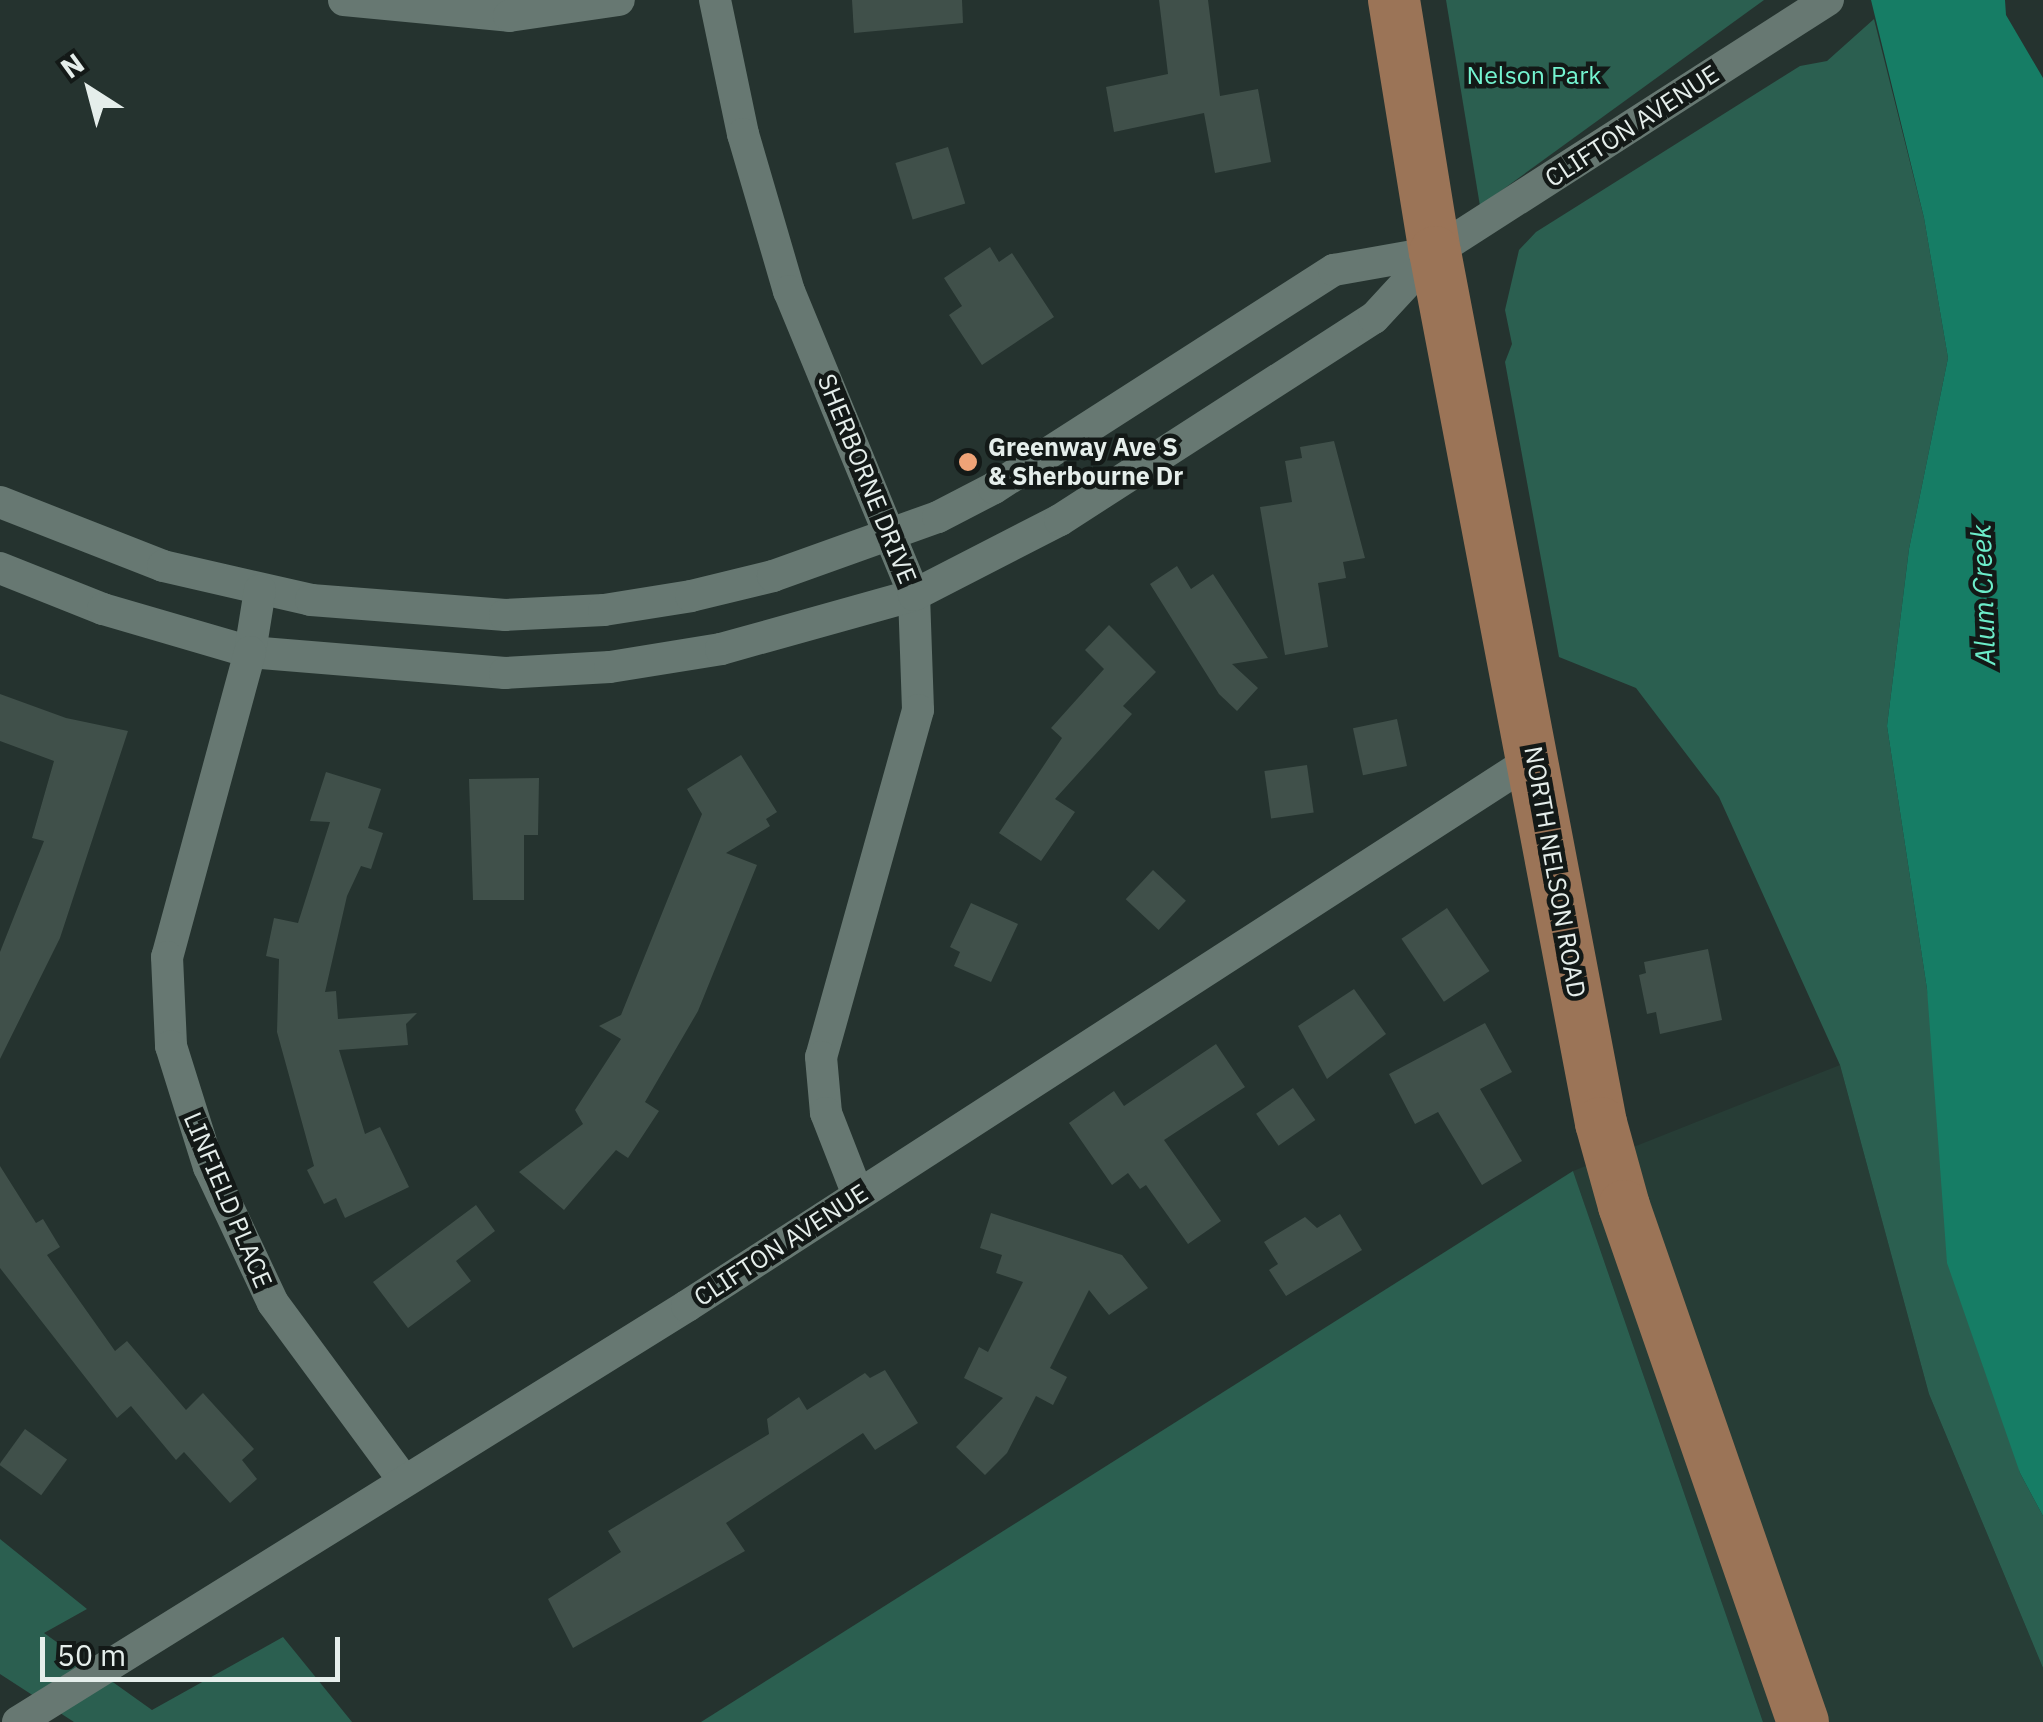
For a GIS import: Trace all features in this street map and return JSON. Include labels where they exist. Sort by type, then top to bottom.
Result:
[{"type":"main road","name":"NORTH NELSON ROAD","points":[[1394,0],[1435,252],[1536,757],[1612,1166],[1803,1722]]},
{"type":"street","points":[[344,0],[509,16],[619,0]]},
{"type":"street","name":"SHERBORNE DRIVE","points":[[714,0],[743,134],[788,291],[914,595],[918,710],[821,1057],[826,1114],[858,1195]]},
{"type":"street","name":"CLIFTON AVENUE","points":[[1435,252],[1816,8]]},
{"type":"street","points":[[0,502],[163,566],[260,590],[411,611],[604,610],[773,576],[891,536],[994,488],[1334,270],[1435,252]]},
{"type":"street","points":[[0,568],[102,609],[250,652],[470,672],[610,667],[721,650],[914,595],[1060,520],[1374,318],[1435,252]]},
{"type":"street","name":"LINFIELD PLACE","points":[[260,590],[250,652],[167,958],[171,1046],[209,1167],[273,1303],[404,1481]]},
{"type":"street","name":"CLIFTON AVENUE","points":[[18,1722],[858,1195],[1536,757]]},
{"type":"shaded area","points":[[1840,1065],[1929,1394],[2043,1668],[2043,1722],[1763,1722],[1573,1171]]},
{"type":"green space","name":"Nelson Park","points":[[1446,0],[1764,0],[1480,206]]},
{"type":"green space","points":[[1874,19],[1924,218],[1948,358],[1909,549],[1887,726],[1927,989],[2020,1473],[2043,1516],[2043,1668],[1929,1394],[1840,1065],[1719,797],[1636,688],[1559,657],[1505,362],[1512,344],[1505,310],[1519,250],[1536,232],[1800,66],[1827,61]]},
{"type":"green space","points":[[1573,1171],[1763,1722],[701,1722]]},
{"type":"green space","points":[[0,1539],[87,1609],[44,1633],[152,1710],[283,1637],[352,1722],[74,1722],[0,1674]]},
{"type":"water","name":"Alum Creek","points":[[1871,0],[2005,0],[2006,15],[2043,78],[2043,1516],[2020,1473],[1947,1263],[1927,989],[1887,726],[1909,549],[1948,358],[1924,218]]},
{"type":"building","points":[[852,0],[962,0],[963,23],[854,33]]},
{"type":"building","points":[[1159,0],[1208,0],[1220,96],[1258,89],[1271,162],[1215,173],[1204,113],[1114,132],[1106,87],[1168,74]]},
{"type":"building","points":[[948,147],[965,203],[913,220],[895,163]]},
{"type":"building","points":[[990,247],[999,262],[1012,253],[1054,317],[982,365],[949,315],[962,306],[944,278]]},
{"type":"building","points":[[1334,441],[1365,558],[1343,562],[1346,578],[1318,583],[1328,647],[1285,655],[1260,507],[1292,502],[1285,461],[1302,458],[1300,447]]},
{"type":"building","points":[[1177,566],[1191,589],[1213,574],[1268,658],[1232,664],[1258,688],[1237,711],[1219,694],[1150,584]]},
{"type":"building","points":[[1109,625],[1156,672],[1123,706],[1132,714],[1055,799],[1075,812],[1041,861],[999,833],[1062,738],[1051,728],[1104,669],[1085,650]]},
{"type":"building","points":[[0,694],[66,718],[128,731],[60,938],[0,1059],[0,952],[44,841],[32,838],[54,761],[0,741]]},
{"type":"building","points":[[1397,719],[1407,766],[1363,775],[1353,728]]},
{"type":"building","points":[[741,755],[777,812],[766,819],[770,826],[726,853],[757,865],[698,1011],[645,1102],[659,1111],[628,1158],[616,1150],[564,1210],[519,1172],[583,1124],[575,1110],[621,1039],[599,1026],[621,1015],[702,814],[687,789]]},
{"type":"building","points":[[1307,765],[1314,813],[1271,819],[1264,771]]},
{"type":"building","points":[[326,772],[381,789],[368,828],[383,833],[371,869],[361,866],[347,896],[325,992],[336,991],[338,1019],[417,1013],[406,1024],[408,1045],[339,1050],[365,1134],[380,1127],[409,1187],[345,1218],[336,1198],[324,1204],[307,1170],[314,1166],[277,1032],[279,959],[266,956],[274,918],[298,923],[330,822],[310,821]]},
{"type":"building","points":[[539,778],[538,835],[524,835],[524,900],[473,900],[469,779]]},
{"type":"building","points":[[1153,870],[1186,901],[1159,930],[1126,899]]},
{"type":"building","points":[[971,903],[1018,924],[991,982],[954,966],[960,952],[950,947]]},
{"type":"building","points":[[1447,908],[1489,971],[1444,1002],[1401,939]]},
{"type":"building","points":[[1708,949],[1722,1020],[1660,1034],[1656,1012],[1647,1014],[1639,975],[1646,973],[1644,962]]},
{"type":"building","points":[[1354,989],[1386,1034],[1327,1079],[1298,1026]]},
{"type":"building","points":[[1485,1023],[1512,1072],[1480,1089],[1522,1161],[1482,1185],[1438,1112],[1415,1124],[1389,1074]]},
{"type":"building","points":[[1216,1044],[1245,1087],[1164,1140],[1221,1221],[1188,1244],[1146,1185],[1140,1189],[1128,1173],[1112,1185],[1069,1123],[1114,1091],[1124,1106]]},
{"type":"building","points":[[1293,1088],[1315,1120],[1279,1146],[1256,1114]]},
{"type":"building","points":[[0,1166],[36,1223],[43,1219],[60,1247],[47,1255],[115,1351],[127,1341],[186,1410],[203,1393],[254,1449],[242,1460],[257,1479],[230,1503],[184,1452],[176,1460],[131,1406],[117,1418],[0,1268]]},
{"type":"building","points":[[476,1205],[495,1231],[456,1261],[471,1281],[408,1328],[373,1282]]},
{"type":"building","points":[[991,1213],[1122,1255],[1148,1288],[1109,1315],[1089,1290],[1050,1368],[1067,1377],[1053,1405],[1036,1396],[1007,1453],[985,1475],[956,1447],[1003,1398],[964,1378],[979,1347],[988,1352],[1023,1282],[996,1273],[1002,1255],[980,1248]]},
{"type":"building","points":[[1340,1214],[1362,1250],[1286,1296],[1269,1270],[1278,1264],[1264,1242],[1305,1217],[1317,1228]]},
{"type":"building","points":[[885,1370],[918,1423],[875,1450],[863,1433],[726,1523],[745,1551],[573,1648],[548,1599],[621,1552],[608,1531],[769,1434],[767,1419],[799,1397],[807,1410],[865,1373],[870,1378]]},
{"type":"building","points":[[25,1429],[67,1460],[41,1495],[0,1465]]},
{"type":"place","name":"Greenway Ave S & Sherbourne Dr","points":[[968,462]]}]
